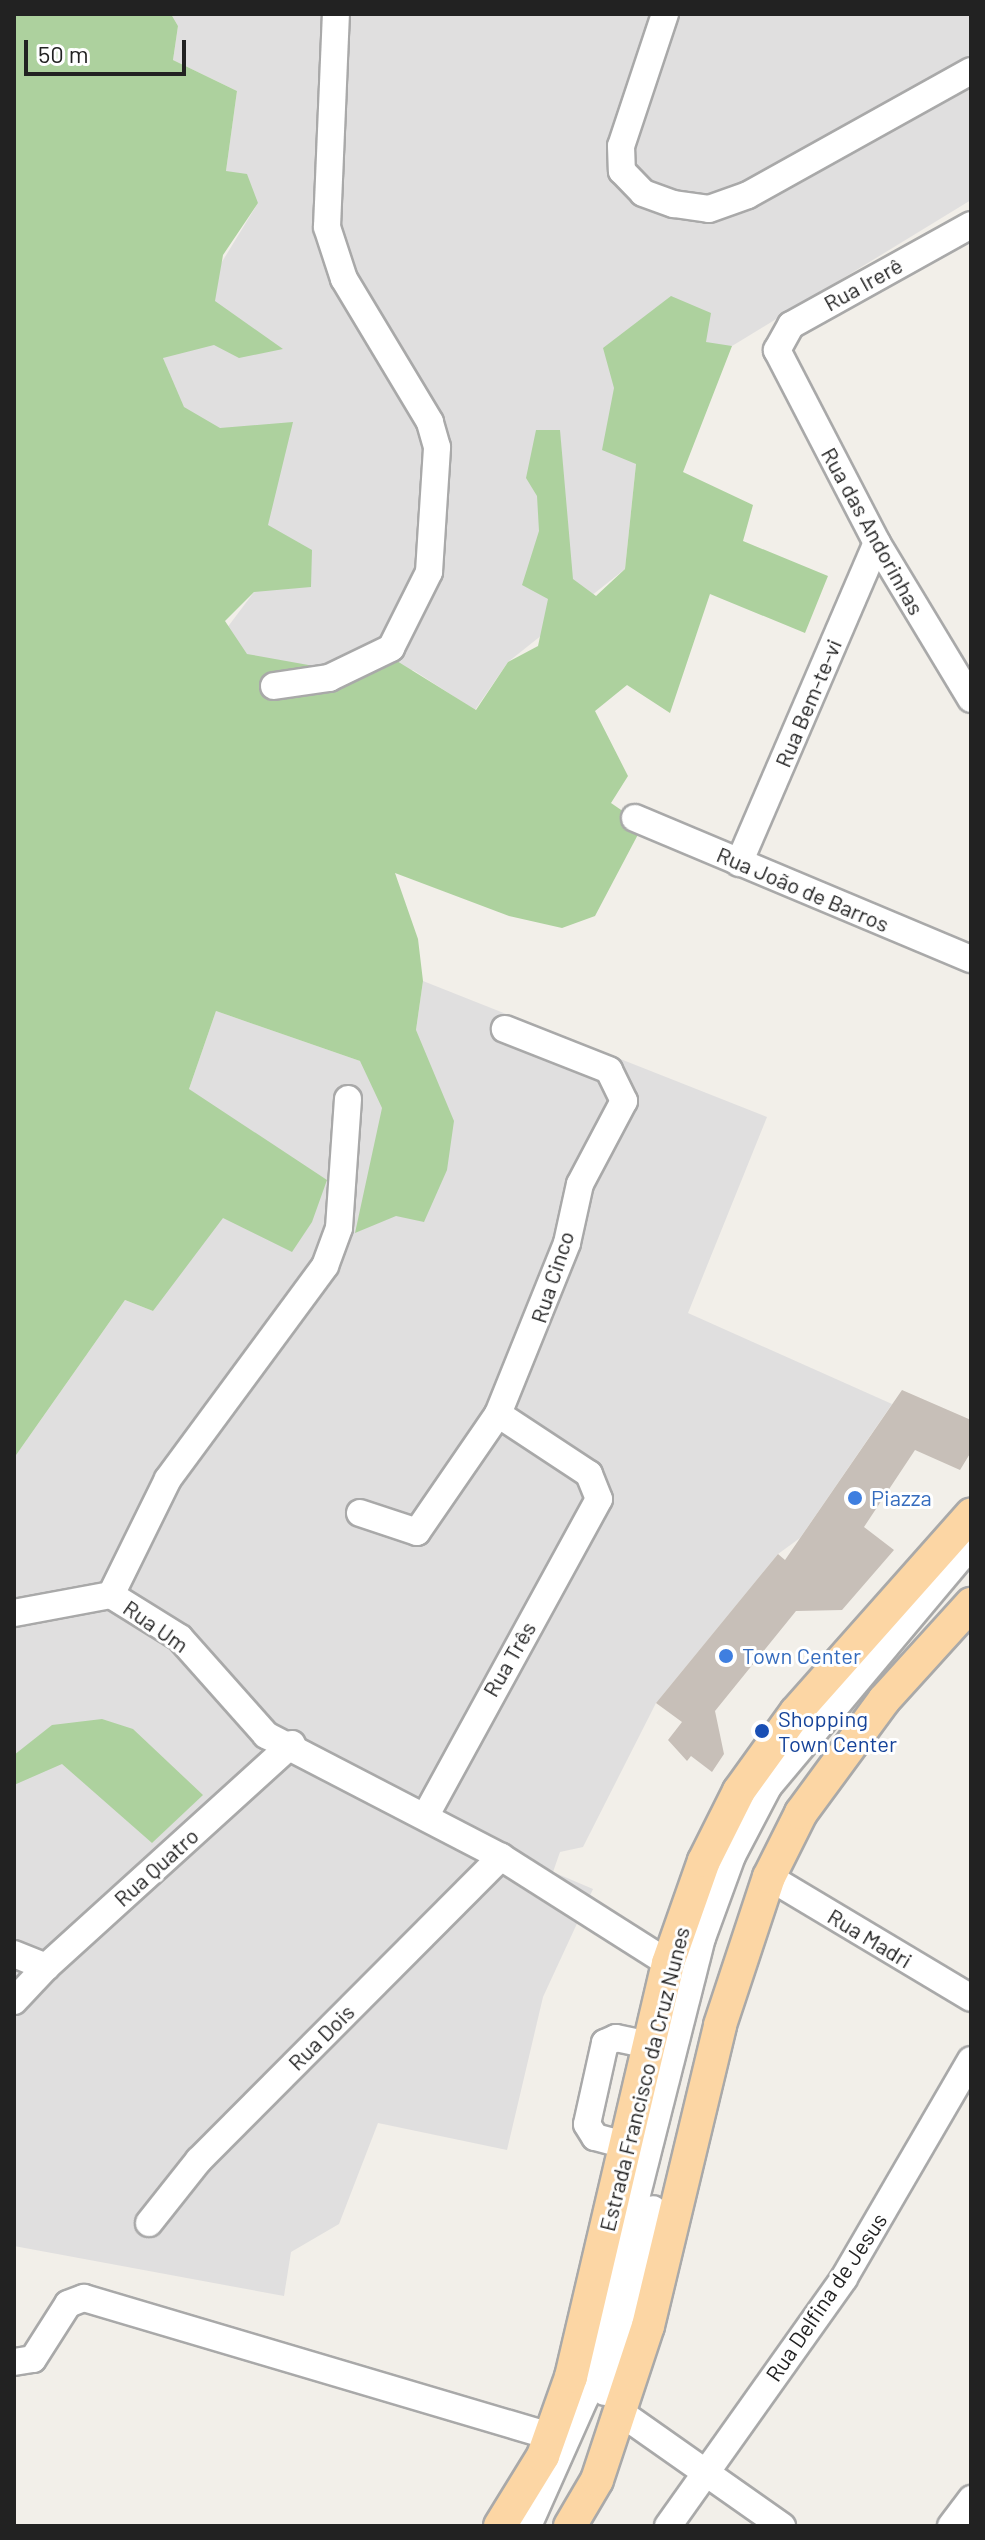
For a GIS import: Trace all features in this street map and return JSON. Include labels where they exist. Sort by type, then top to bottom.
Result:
[{"type":"main road","name":"Estrada Francisco da Cruz Nunes","points":[[500,2526],[550,2436],[668,1963],[739,1791],[796,1712],[971,1515]]},
{"type":"main road","points":[[570,2526],[621,2413],[731,1986],[769,1877],[801,1813],[884,1700],[971,1604]]},
{"type":"street","points":[[274,686],[329,678],[391,648],[429,572],[437,447],[430,422],[344,279],[327,227],[336,14]]},
{"type":"street","points":[[665,14],[621,146],[622,171],[643,193],[674,204],[709,209],[748,195],[971,71]]},
{"type":"street","name":"Rua Irerê","points":[[780,360],[780,338],[791,325],[971,225]]},
{"type":"street","name":"Rua das Andorinhas","points":[[780,360],[877,543],[971,699]]},
{"type":"street","name":"Rua Bem-te-vi","points":[[739,863],[877,543]]},
{"type":"street","name":"Rua João de Barros","points":[[635,818],[971,959]]},
{"type":"street","name":"Rua Cinco","points":[[498,1414],[567,1243],[580,1184],[620,1113],[624,1091],[609,1070],[505,1029]]},
{"type":"street","name":"Rua Um","points":[[348,1099],[339,1228],[325,1266],[168,1479],[111,1595],[180,1638],[244,1717],[501,1857],[668,1963]]},
{"type":"street","points":[[360,1513],[417,1532],[498,1414]]},
{"type":"street","name":"Rua Três","points":[[426,1815],[597,1506],[589,1474],[498,1414]]},
{"type":"street","points":[[528,2526],[586,2396],[702,1938],[732,1856],[768,1787],[971,1545]]},
{"type":"street","points":[[545,2526],[602,2404],[635,2291],[696,2016],[747,1860],[784,1793],[971,1571]]},
{"type":"street","points":[[14,1613],[111,1595]]},
{"type":"street","name":"Rua Quatro","points":[[14,2001],[46,1967],[292,1744]]},
{"type":"street","name":"Rua Dois","points":[[149,2223],[199,2160],[501,1857]]},
{"type":"street","name":"Rua Madri","points":[[769,1877],[971,1998]]},
{"type":"street","points":[[14,1954],[46,1967]]},
{"type":"street","points":[[625,2145],[595,2137],[587,2124],[605,2043],[616,2038],[649,2045]]},
{"type":"street","name":"Rua Delfina de Jesus","points":[[668,2526],[844,2278],[971,2060]]},
{"type":"street","points":[[14,2362],[33,2359],[68,2304],[84,2298],[550,2436]]},
{"type":"street","points":[[621,2413],[782,2526]]},
{"type":"street","points":[[951,2526],[971,2499]]},
{"type":"shaded area","points":[[171,14],[971,14],[971,200],[732,346],[636,464],[625,569],[508,662],[475,710],[413,670],[151,729],[254,592],[163,358],[258,203],[226,171],[237,91],[173,60],[178,26]]},
{"type":"shaded area","points":[[423,981],[767,1117],[688,1313],[892,1404],[800,1538],[778,1554],[656,1703],[583,1847],[560,1852],[553,1872],[593,1889],[543,1997],[507,2150],[378,2123],[339,2224],[291,2252],[284,2296],[14,2246],[14,1458],[125,1300],[153,1311],[181,1268],[189,1089],[216,1011],[360,1061],[416,1030]]},
{"type":"green space","points":[[14,14],[171,14],[178,26],[173,60],[237,91],[226,171],[247,174],[258,203],[223,255],[215,301],[283,349],[239,358],[214,345],[163,358],[184,407],[220,428],[293,422],[268,525],[312,550],[311,587],[254,592],[225,621],[247,654],[314,666],[384,653],[476,710],[508,662],[538,646],[548,599],[522,585],[539,531],[537,496],[526,478],[536,430],[560,430],[573,579],[596,596],[625,569],[636,464],[602,450],[614,388],[603,348],[671,296],[711,313],[706,342],[732,346],[683,472],[753,505],[743,541],[828,576],[805,633],[710,594],[670,713],[627,685],[595,711],[628,776],[611,803],[643,825],[595,916],[562,928],[509,916],[395,873],[418,939],[423,981],[416,1030],[454,1121],[447,1170],[424,1222],[396,1216],[355,1233],[382,1108],[360,1061],[216,1011],[189,1089],[327,1180],[312,1222],[292,1252],[223,1218],[153,1311],[125,1300],[14,1458]]},
{"type":"green space","points":[[102,1719],[133,1729],[203,1795],[152,1843],[62,1764],[14,1785],[14,1755],[52,1725]]},
{"type":"building","points":[[902,1390],[971,1420],[971,1452],[960,1470],[915,1450],[864,1527],[894,1550],[842,1610],[796,1611],[715,1711],[724,1754],[712,1772],[691,1756],[687,1761],[668,1740],[682,1722],[656,1703],[778,1554],[785,1560]]},
{"type":"place","name":"Piazza","points":[[855,1498]]},
{"type":"place","name":"Town Center","points":[[726,1656]]},
{"type":"place","name":"Shopping Town Center","points":[[762,1731]]}]
